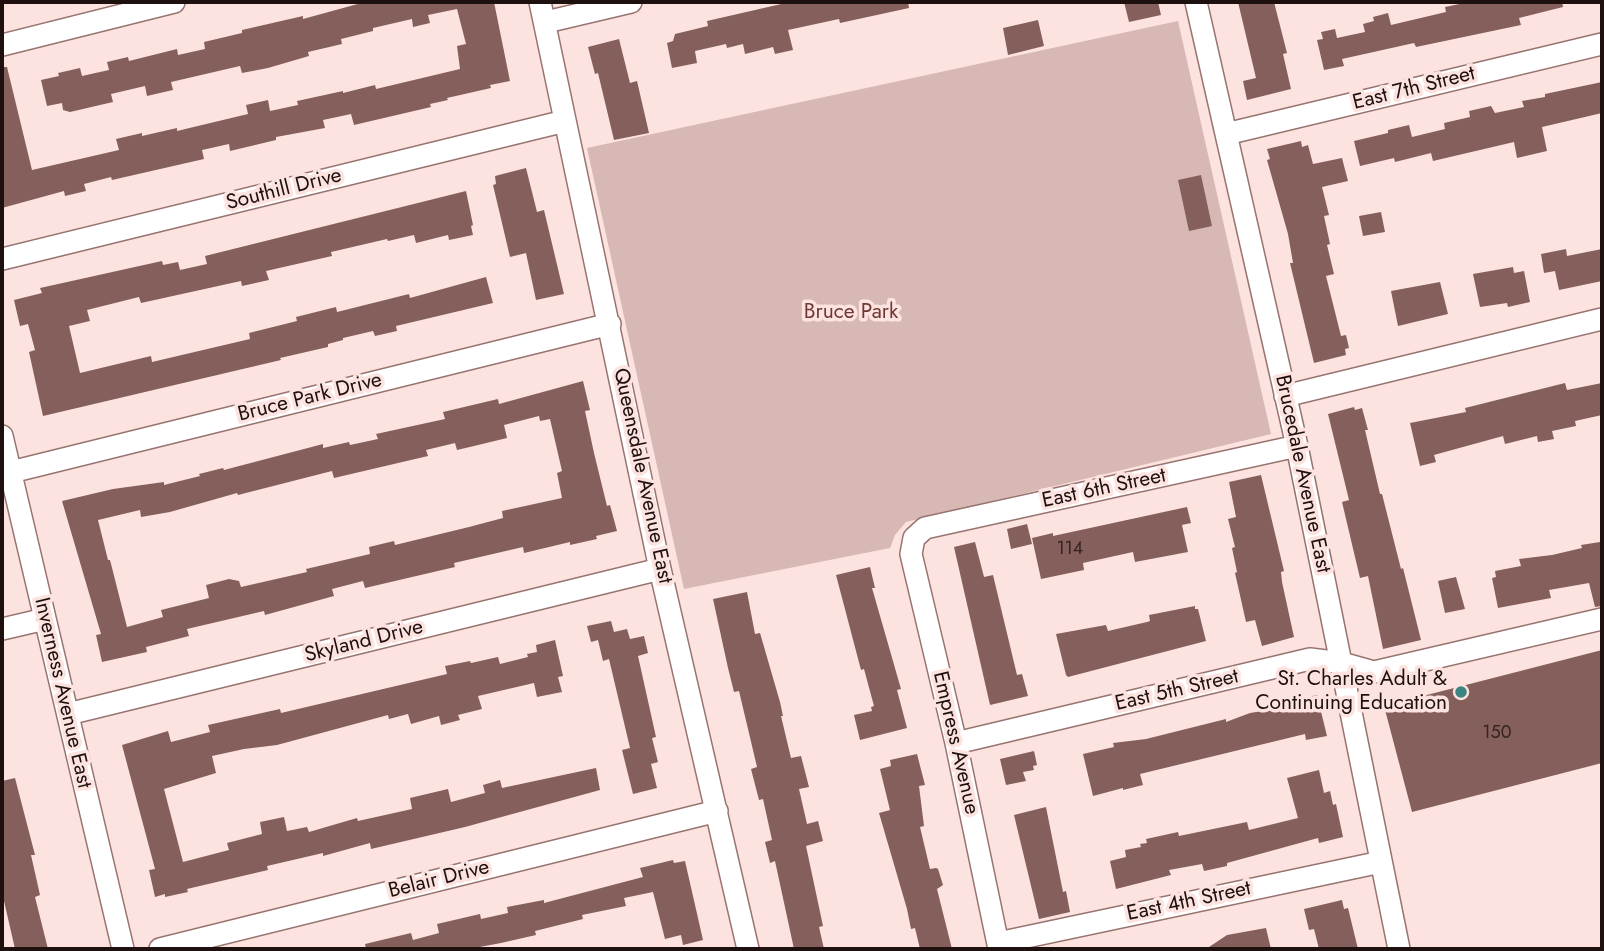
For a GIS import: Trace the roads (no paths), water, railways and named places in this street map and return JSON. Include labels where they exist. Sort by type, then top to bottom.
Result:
[{"type":"street","points":[[2,45],[174,2]]},
{"type":"street","points":[[543,12],[631,2]]},
{"type":"street","name":"Brucedale Avenue East","points":[[1196,2],[1297,446],[1399,949]]},
{"type":"street","name":"Queensdale Avenue East","points":[[543,12],[660,569],[748,949]]},
{"type":"street","name":"East 7th Street","points":[[1226,135],[1602,44]]},
{"type":"street","name":"Southill Drive","points":[[2,259],[565,121]]},
{"type":"street","points":[[1285,396],[1602,319]]},
{"type":"street","name":"Bruce Park Drive","points":[[11,472],[610,324]]},
{"type":"street","name":"Inverness Avenue East","points":[[2,436],[123,949]]},
{"type":"street","name":"East 6th Street","points":[[914,538],[925,528],[1297,446]]},
{"type":"street","name":"Empress Avenue","points":[[914,538],[911,555],[957,743],[998,946]]},
{"type":"street","name":"Skyland Drive","points":[[68,715],[660,569]]},
{"type":"street","points":[[2,629],[45,619]]},
{"type":"street","name":"East 5th Street","points":[[957,743],[1310,659],[1342,663],[1374,672],[1602,619]]},
{"type":"street","name":"Belair Drive","points":[[160,949],[717,811]]},
{"type":"street","name":"East 4th Street","points":[[998,946],[1381,862]]},
{"type":"place","name":"St. Charles Adult & Continuing Education","points":[[1461,692]]},
{"type":"park label","name":"Bruce Park","points":[[851,313]]}]
